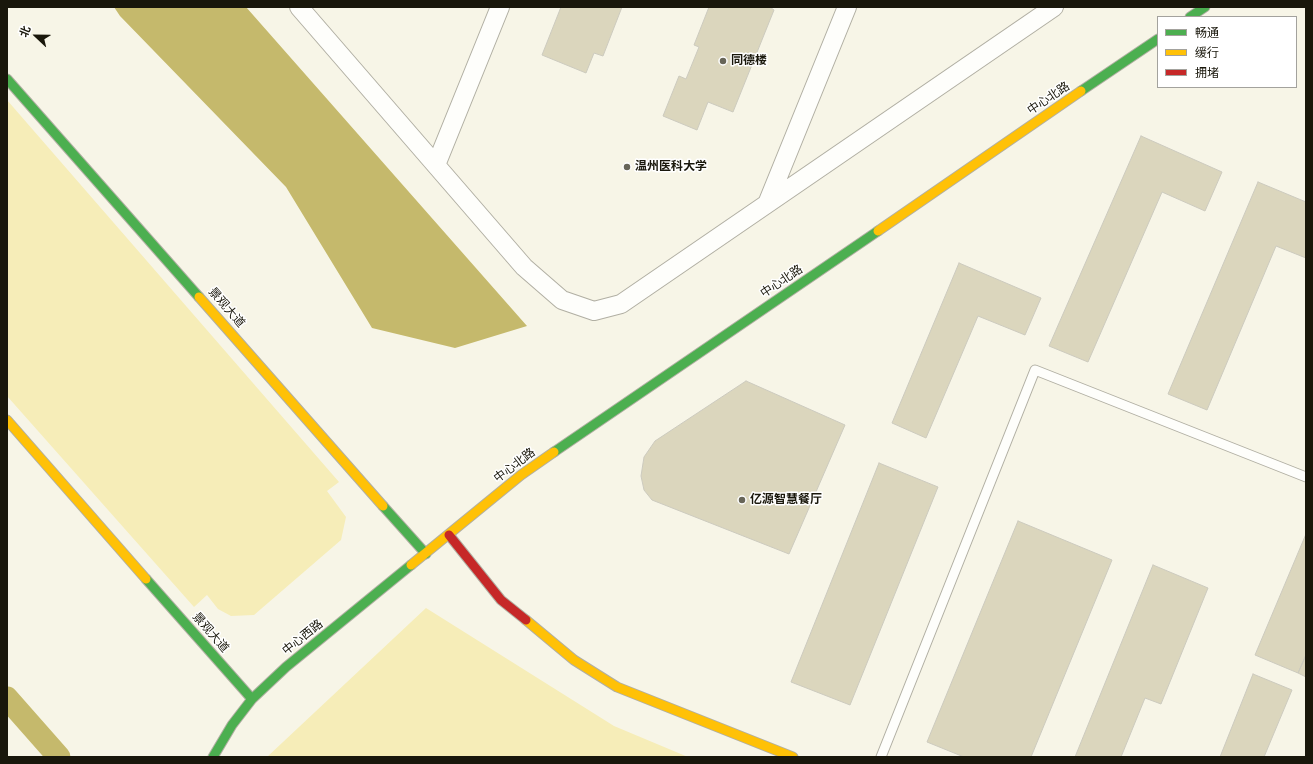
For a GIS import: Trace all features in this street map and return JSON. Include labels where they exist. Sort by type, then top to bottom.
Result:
[{"type":"main road","points":[[1192,16],[1205,7]]},
{"type":"main road","name":"中心北路","points":[[426,554],[521,475],[1157,40]]},
{"type":"main road","name":"景观大道","points":[[7,79],[426,554]]},
{"type":"main road","name":"景观大道","points":[[7,420],[252,699]]},
{"type":"main road","points":[[449,535],[501,600],[574,660],[617,687],[793,757]]},
{"type":"main road","name":"中心西路","points":[[213,757],[232,725],[252,699],[286,667],[426,554]]},
{"type":"street","points":[[299,7],[524,267],[562,300],[594,311],[621,304],[1054,7]]},
{"type":"street","points":[[436,165],[500,7]]},
{"type":"street","points":[[767,204],[847,7]]},
{"type":"lane","points":[[881,757],[1035,370],[1306,477]]},
{"type":"shaded area","points":[[114,7],[246,7],[527,326],[455,348],[372,328],[286,187],[120,16]]},
{"type":"shaded area","points":[[7,100],[339,482],[327,491],[346,517],[341,540],[254,615],[231,616],[218,609],[207,595],[194,607],[7,396]]},
{"type":"shaded area","points":[[426,608],[614,726],[688,757],[267,757]]},
{"type":"building","points":[[561,7],[622,7],[603,56],[594,53],[586,73],[542,55]]},
{"type":"building","name":"同德楼","points":[[709,7],[770,7],[774,10],[733,112],[708,102],[697,130],[663,116],[679,76],[686,79],[699,47],[694,45]]},
{"type":"building","points":[[1141,136],[1222,172],[1205,211],[1162,192],[1088,362],[1049,346]]},
{"type":"building","points":[[1258,182],[1306,202],[1306,258],[1276,246],[1207,410],[1168,394]]},
{"type":"building","points":[[959,263],[1041,298],[1025,335],[978,316],[926,438],[892,423]]},
{"type":"building","points":[[746,381],[845,425],[789,554],[652,500],[644,490],[641,476],[644,457],[655,441]]},
{"type":"building","points":[[879,463],[938,487],[850,705],[791,682]]},
{"type":"building","points":[[1018,521],[1112,560],[1031,757],[964,757],[927,742]]},
{"type":"building","points":[[1306,534],[1306,655],[1298,673],[1255,655]]},
{"type":"building","points":[[1153,565],[1208,588],[1161,704],[1145,698],[1121,757],[1075,757]]},
{"type":"building","points":[[1306,655],[1306,677],[1298,673]]},
{"type":"building","points":[[1253,674],[1292,690],[1264,757],[1220,757]]},
{"type":"waterway","points":[[7,698],[59,757]]},
{"type":"traffic: fast","points":[[1192,16],[1205,7]]},
{"type":"traffic: fast","points":[[1081,91],[1157,40]]},
{"type":"traffic: fast","points":[[7,79],[199,297]]},
{"type":"traffic: fast","points":[[554,452],[878,231]]},
{"type":"traffic: fast","points":[[383,506],[426,554]]},
{"type":"traffic: fast","points":[[213,757],[232,725],[252,699],[286,667],[411,565]]},
{"type":"traffic: fast","points":[[146,579],[252,699]]},
{"type":"traffic: slow","points":[[878,231],[1081,91]]},
{"type":"traffic: slow","points":[[199,297],[383,506]]},
{"type":"traffic: slow","points":[[7,420],[146,579]]},
{"type":"traffic: slow","points":[[411,565],[521,475],[554,452]]},
{"type":"traffic: slow","points":[[526,620],[574,660],[617,687],[793,757]]},
{"type":"traffic: jam","points":[[449,535],[501,600],[526,620]]},
{"type":"place","name":"同德楼","points":[[723,61]]},
{"type":"place","name":"温州医科大学","points":[[627,167]]},
{"type":"place","name":"亿源智慧餐厅","points":[[742,500]]}]
